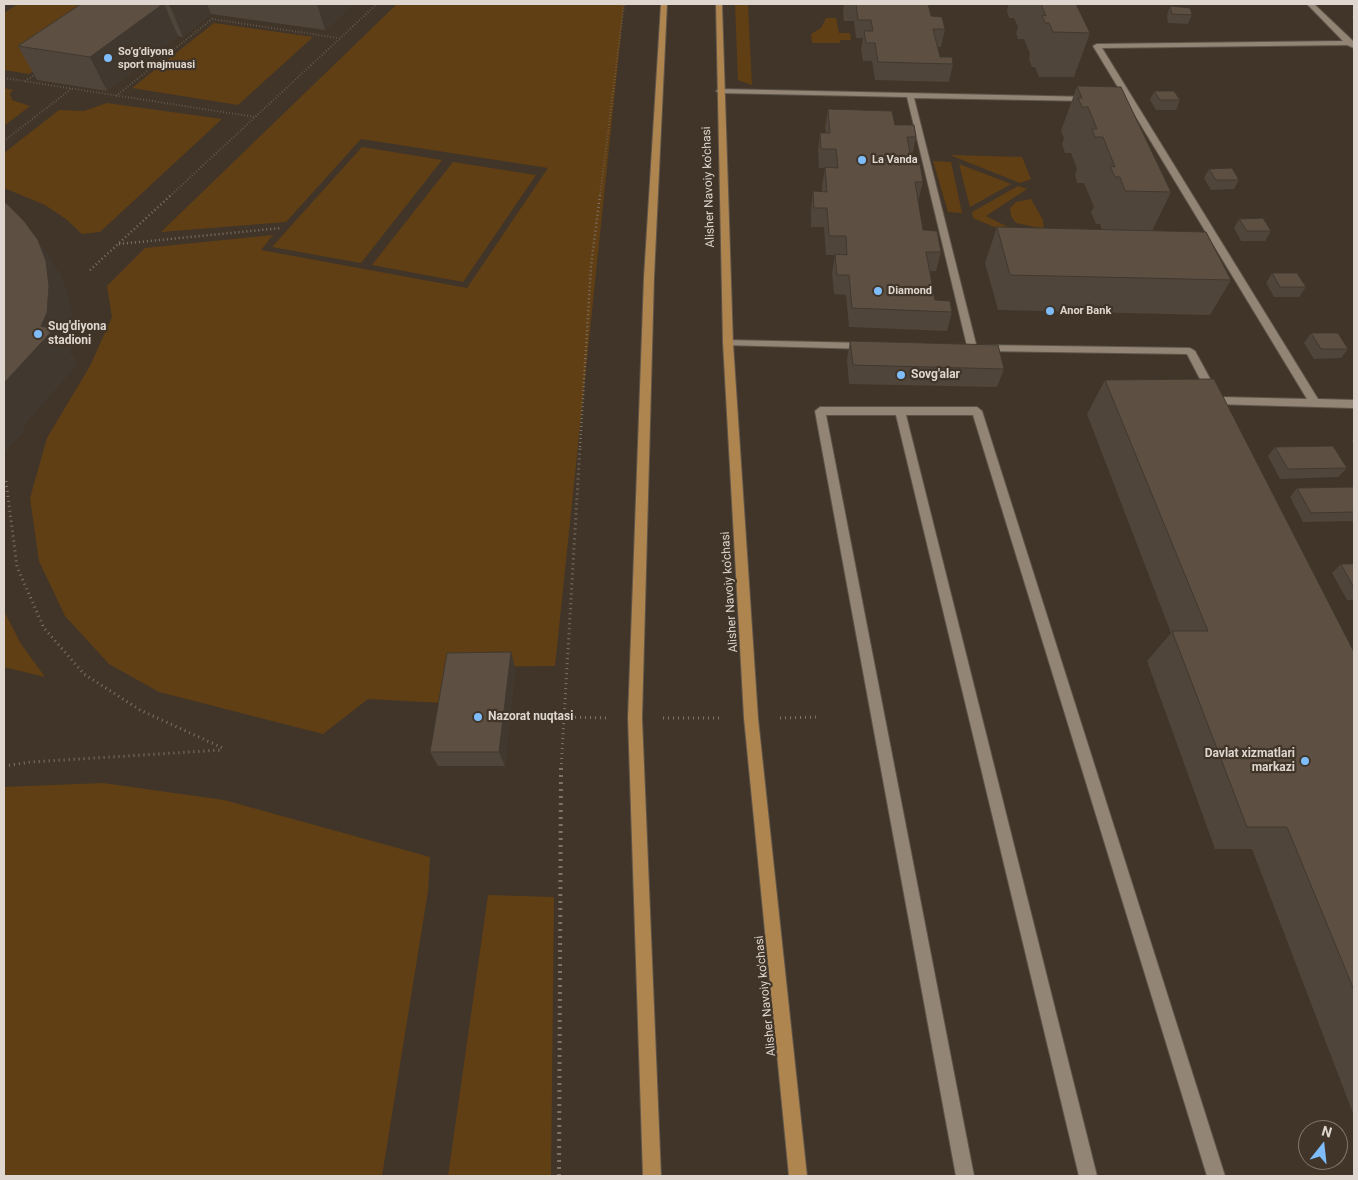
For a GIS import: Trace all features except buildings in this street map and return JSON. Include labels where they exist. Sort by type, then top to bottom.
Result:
[{"type":"main road","points":[[652,1176],[635,718],[649,277],[664,4]]},
{"type":"main road","name":"Alisher Navoiy ko'chasi","points":[[719,4],[728,343],[751,718],[798,1176]]},
{"type":"street","points":[[1310,4],[1352,45]]},
{"type":"street","points":[[1315,403],[1128,100],[1097,46],[1352,45]]},
{"type":"street","points":[[720,90],[1099,99]]},
{"type":"street","points":[[910,95],[967,348],[1190,351],[1217,401],[1354,404]]},
{"type":"street","points":[[1119,99],[1128,100]]},
{"type":"street","points":[[728,343],[876,346]]},
{"type":"street","points":[[965,1176],[820,411],[977,411],[1216,1176]]},
{"type":"street","points":[[900,411],[1088,1176]]},
{"type":"path","points":[[90,270],[377,4]]},
{"type":"path","points":[[559,1176],[560,789],[591,266],[624,4]]},
{"type":"path","points":[[116,96],[212,19],[340,38]]},
{"type":"path","points":[[25,81],[41,70]]},
{"type":"path","points":[[4,78],[255,117]]},
{"type":"path","points":[[4,141],[72,89]]},
{"type":"path","points":[[118,244],[281,228]]},
{"type":"path","points":[[4,766],[31,762],[225,750],[140,710],[84,674],[44,628],[17,567],[6,481]]},
{"type":"path","points":[[565,717],[820,717]]},
{"type":"shaded area","points":[[18,4],[68,4],[118,11],[29,74],[4,70],[4,13]]},
{"type":"shaded area","points":[[397,4],[624,4],[555,666],[451,667],[444,703],[368,699],[323,734],[159,692],[109,664],[65,616],[39,561],[30,498],[47,438],[90,366],[112,317],[107,286],[145,248],[273,235],[261,250],[467,288],[548,168],[361,139],[286,222],[161,232]]},
{"type":"shaded area","points":[[735,4],[748,4],[752,85],[738,80]]},
{"type":"shaded area","points":[[826,18],[836,18],[839,33],[850,33],[851,40],[840,40],[840,43],[812,43],[811,34],[821,28]]},
{"type":"shaded area","points":[[214,23],[313,37],[238,105],[132,88]]},
{"type":"shaded area","points":[[4,88],[13,90],[10,94],[12,100],[30,106],[4,126]]},
{"type":"shaded area","points":[[107,103],[222,119],[100,232],[82,234],[66,219],[45,205],[4,188],[4,153],[59,110],[84,111]]},
{"type":"shaded area","points":[[362,147],[442,160],[361,263],[272,247]]},
{"type":"shaded area","points":[[950,155],[1022,157],[1031,179],[1020,183]]},
{"type":"shaded area","points":[[933,161],[951,162],[962,213],[948,212]]},
{"type":"shaded area","points":[[453,162],[536,175],[463,282],[372,265]]},
{"type":"shaded area","points":[[959,164],[1011,184],[970,207]]},
{"type":"shaded area","points":[[1018,186],[1027,189],[986,216],[1026,236],[1018,237],[973,218],[972,212]]},
{"type":"shaded area","points":[[1031,199],[1043,220],[1044,229],[1016,223],[1011,216],[1010,208],[1016,202]]},
{"type":"shaded area","points":[[4,611],[21,644],[45,677],[4,667]]},
{"type":"shaded area","points":[[103,783],[224,800],[430,857],[428,891],[382,1176],[4,1176],[4,787]]},
{"type":"shaded area","points":[[488,895],[554,897],[551,1176],[448,1176]]},
{"type":"place","name":"So’g’diyona sport majmuasi","points":[[108,58]]},
{"type":"place","name":"La Vanda","points":[[862,160]]},
{"type":"place","name":"Diamond","points":[[878,291]]},
{"type":"place","name":"Anor Bank","points":[[1050,311]]},
{"type":"place","name":"Sug'diyona stadioni","points":[[38,334]]},
{"type":"place","name":"Sovg'alar","points":[[901,375]]},
{"type":"place","name":"Nazorat nuqtasi","points":[[478,717]]},
{"type":"place","name":"Davlat xizmatlari markazi","points":[[1305,761]]}]
